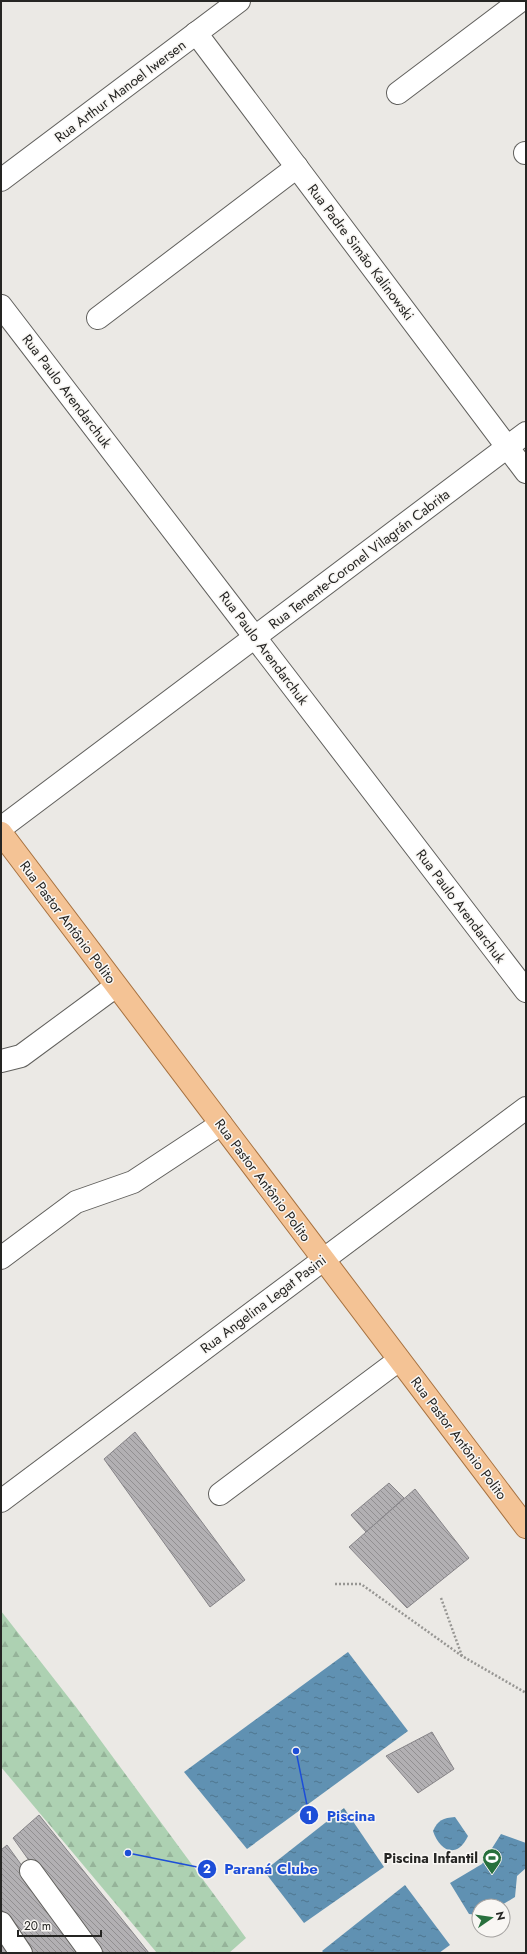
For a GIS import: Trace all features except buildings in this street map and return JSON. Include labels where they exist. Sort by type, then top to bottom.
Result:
[{"type":"main road","name":"Rua Pastor Antônio Polito","points":[[1,833],[526,1527]]},
{"type":"street","name":"Rua Arthur Manoel Iwersen","points":[[1,180],[239,1]]},
{"type":"street","points":[[398,93],[520,1]]},
{"type":"street","name":"Rua Padre Simão Kalinowski","points":[[196,33],[526,472]]},
{"type":"street","points":[[98,318],[297,167]]},
{"type":"street","name":"Rua Paulo Arendarchuk","points":[[1,306],[526,991]]},
{"type":"street","name":"Rua Tenente-Coronel Vilagrán Cabrita","points":[[1,828],[526,433]]},
{"type":"street","points":[[1,1060],[21,1056],[116,986]]},
{"type":"street","name":"Rua Angelina Legat Pasini","points":[[1,1500],[526,1108]]},
{"type":"street","points":[[1,1258],[76,1202],[133,1182],[221,1124]]},
{"type":"street","points":[[220,1494],[399,1360]]},
{"type":"street","points":[[31,1871],[90,1953]]},
{"type":"street","points":[[1,1923],[21,1953]]},
{"type":"path","points":[[335,1584],[361,1584],[462,1656],[526,1693]]},
{"type":"path","points":[[441,1598],[462,1656]]},
{"type":"green space","points":[[1,1611],[76,1707],[246,1938],[229,1953],[157,1953],[1,1767]]},
{"type":"water","points":[[348,1652],[408,1731],[247,1849],[184,1772]]},
{"type":"water","points":[[344,1808],[384,1867],[304,1923],[264,1871]]},
{"type":"water","points":[[455,1817],[468,1836],[459,1848],[449,1850],[440,1844],[433,1831],[441,1820]]},
{"type":"water","name":"Piscina Infantil","points":[[501,1834],[526,1843],[526,1868],[517,1876],[515,1897],[511,1899],[511,1898],[471,1898],[471,1914],[469,1914],[450,1883],[482,1864]]},
{"type":"water","points":[[405,1885],[450,1945],[439,1953],[324,1953],[322,1951]]},
{"type":"place","name":"Piscina","points":[[296,1751]]},
{"type":"place","name":"Paraná Clube","points":[[128,1853]]},
{"type":"place","name":"Piscina Infantil","points":[[492,1875]]}]
